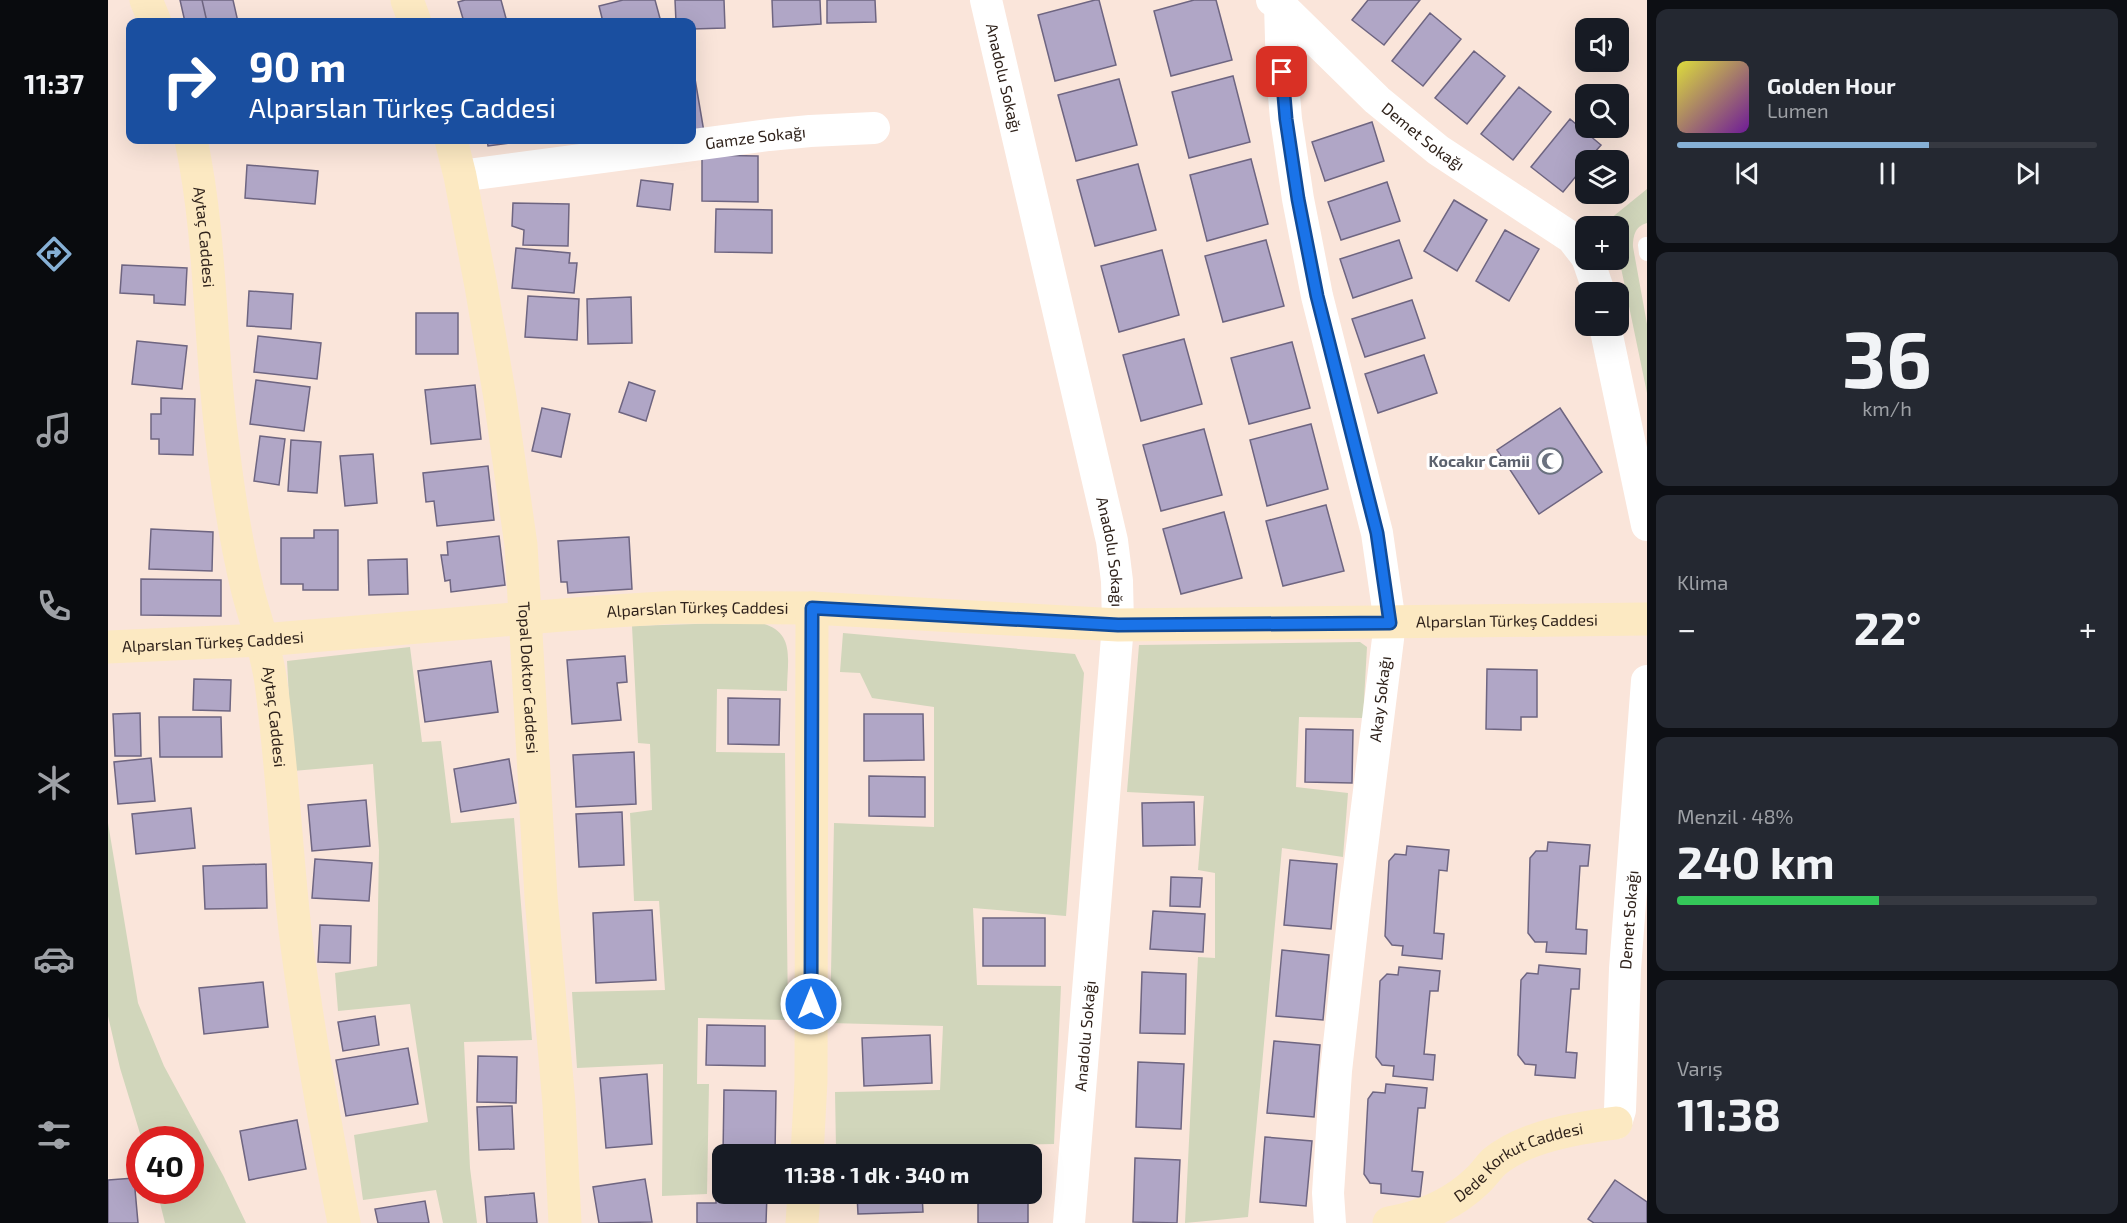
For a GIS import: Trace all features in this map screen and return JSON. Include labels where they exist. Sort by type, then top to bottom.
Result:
[{"type":"street","points":[[147,0],[154,18]]},
{"type":"street","points":[[407,0],[414,18]]},
{"type":"street","name":"Anadolu Sokağı","points":[[986,0],[1112,541],[1117,581],[1118,625],[1069,1223]]},
{"type":"street","name":"Demet Sokağı","points":[[1276,3],[1394,114],[1438,150],[1575,242]]},
{"type":"street","name":"Akay Sokağı","points":[[1276,3],[1285,107],[1298,199],[1317,296],[1377,533],[1390,623],[1356,888],[1336,1071],[1328,1193],[1330,1223]]},
{"type":"street","name":"Gamze Sokağı","points":[[460,176],[769,135],[874,128]]},
{"type":"street","name":"Aytaç Caddesi","points":[[192,144],[200,180],[212,301],[214,370],[229,495],[248,591],[271,681],[306,1016],[344,1223]]},
{"type":"street","name":"Topal Doktor Caddesi","points":[[452,144],[487,320],[521,544],[541,897],[559,1104],[565,1223]]},
{"type":"street","points":[[1607,336],[1647,525]]},
{"type":"street","name":"Alparslan Türkeş Caddesi","points":[[108,646],[262,640],[678,607],[812,608],[1118,625],[1647,619]]},
{"type":"street","points":[[808,1144],[811,1081],[812,608]]},
{"type":"street","name":"Demet Sokağı","points":[[1616,1123],[1620,1110],[1626,946],[1647,681]]},
{"type":"street","name":"Dede Korkut Caddesi","points":[[1389,1223],[1443,1207],[1462,1194],[1495,1161],[1531,1142],[1561,1132],[1616,1123]]},
{"type":"street","points":[[802,1223],[803,1204]]},
{"type":"green space","points":[[1647,189],[1647,223],[1640,226],[1636,232],[1633,247],[1647,324],[1647,393],[1629,306],[1629,282],[1624,282],[1621,270],[1629,270],[1629,216],[1614,216]]},
{"type":"green space","points":[[757,622],[770,626],[784,639],[788,657],[787,691],[717,689],[716,752],[785,753],[788,1020],[698,1018],[697,1084],[709,1084],[707,1194],[662,1196],[663,1064],[577,1068],[572,992],[665,990],[659,901],[634,901],[630,813],[652,810],[650,744],[638,743],[632,626]]},
{"type":"green space","points":[[843,633],[1075,654],[1084,673],[1066,916],[973,908],[977,985],[1061,986],[1054,1144],[836,1144],[835,1092],[940,1090],[943,1026],[830,1023],[834,823],[934,827],[934,707],[872,698],[860,673],[840,672]]},
{"type":"green space","points":[[1360,642],[1367,647],[1363,718],[1299,717],[1296,787],[1348,793],[1343,857],[1282,848],[1248,1217],[1185,1223],[1198,957],[1215,958],[1215,873],[1198,870],[1204,796],[1127,792],[1139,645]]},
{"type":"green space","points":[[410,647],[422,742],[441,741],[451,823],[514,818],[532,1040],[464,1042],[470,1168],[477,1223],[443,1223],[436,1190],[363,1200],[354,1135],[428,1122],[410,1004],[338,1011],[335,973],[377,966],[379,850],[373,764],[293,771],[287,661]]},
{"type":"green space","points":[[108,823],[138,1003],[164,1066],[196,1126],[138,1126],[120,1068],[108,1016]]},
{"type":"green space","points":[[204,1140],[246,1223],[165,1223],[160,1204],[204,1204]]},
{"type":"building","points":[[180,0],[202,0],[206,18],[184,18]]},
{"type":"building","points":[[202,0],[233,0],[237,18],[206,18]]},
{"type":"building","points":[[501,0],[506,18],[463,18],[458,2]]},
{"type":"building","points":[[623,0],[655,0],[660,18],[602,18],[599,6]]},
{"type":"building","points":[[675,0],[724,0],[725,28],[696,29],[696,18],[676,18]]},
{"type":"building","points":[[772,0],[820,0],[821,24],[773,27]]},
{"type":"building","points":[[827,0],[875,0],[876,22],[827,23]]},
{"type":"building","points":[[1099,0],[1116,65],[1055,81],[1038,15]]},
{"type":"building","points":[[1194,0],[1216,0],[1232,60],[1171,76],[1154,11]]},
{"type":"building","points":[[1368,0],[1420,0],[1384,45],[1352,20]]},
{"type":"building","points":[[1430,13],[1461,39],[1423,86],[1392,61]]},
{"type":"building","points":[[1474,51],[1505,76],[1467,124],[1435,98]]},
{"type":"building","points":[[1233,76],[1250,142],[1189,158],[1172,92]]},
{"type":"building","points":[[1119,79],[1137,145],[1076,161],[1058,95]]},
{"type":"building","points":[[696,85],[704,132],[696,133]]},
{"type":"building","points":[[1519,87],[1551,112],[1513,160],[1481,134]]},
{"type":"building","points":[[1570,119],[1575,123],[1575,138],[1593,138],[1601,145],[1597,150],[1575,150],[1575,177],[1563,192],[1531,167]]},
{"type":"building","points":[[1372,122],[1384,161],[1325,181],[1312,142]]},
{"type":"building","points":[[702,155],[758,156],[758,202],[702,201]]},
{"type":"building","points":[[1251,159],[1268,224],[1207,241],[1190,175]]},
{"type":"building","points":[[1138,164],[1156,230],[1095,246],[1077,180]]},
{"type":"building","points":[[247,165],[318,171],[315,204],[245,198]]},
{"type":"building","points":[[641,180],[673,184],[670,210],[637,206]]},
{"type":"building","points":[[1387,182],[1400,221],[1341,240],[1328,202]]},
{"type":"building","points":[[1454,200],[1487,220],[1457,271],[1424,251]]},
{"type":"building","points":[[513,203],[569,204],[568,246],[523,245],[524,230],[512,226]]},
{"type":"building","points":[[716,209],[772,210],[772,253],[715,252]]},
{"type":"building","points":[[1505,230],[1539,249],[1509,301],[1476,281]]},
{"type":"building","points":[[1266,240],[1284,306],[1223,322],[1205,256]]},
{"type":"building","points":[[1399,240],[1412,278],[1353,298],[1340,259]]},
{"type":"building","points":[[516,248],[570,253],[569,263],[577,263],[574,293],[512,288]]},
{"type":"building","points":[[1162,250],[1179,315],[1119,332],[1101,266]]},
{"type":"building","points":[[122,265],[187,268],[185,305],[154,303],[154,295],[120,293]]},
{"type":"building","points":[[249,291],[293,294],[291,329],[247,326]]},
{"type":"building","points":[[528,296],[579,299],[577,340],[525,337]]},
{"type":"building","points":[[631,297],[632,343],[588,344],[587,299]]},
{"type":"building","points":[[1412,300],[1425,338],[1365,357],[1352,319]]},
{"type":"building","points":[[416,313],[458,313],[458,354],[416,354]]},
{"type":"building","points":[[258,336],[321,343],[317,379],[254,372]]},
{"type":"building","points":[[1184,339],[1202,404],[1141,421],[1123,355]]},
{"type":"building","points":[[137,341],[187,346],[182,389],[132,384]]},
{"type":"building","points":[[1292,342],[1310,408],[1249,424],[1231,358]]},
{"type":"building","points":[[1424,355],[1437,393],[1378,413],[1365,374]]},
{"type":"building","points":[[256,380],[310,387],[304,431],[250,424]]},
{"type":"building","points":[[629,382],[655,391],[646,421],[619,412]]},
{"type":"building","points":[[475,385],[481,439],[431,444],[425,390]]},
{"type":"building","points":[[161,398],[195,399],[193,455],[159,454],[159,439],[151,439],[151,414],[161,414]]},
{"type":"building","points":[[542,408],[570,414],[561,457],[532,451]]},
{"type":"building","name":"Kocakır Camii","points":[[1560,408],[1602,472],[1539,514],[1497,450]]},
{"type":"building","points":[[1311,424],[1328,489],[1267,506],[1250,440]]},
{"type":"building","points":[[1204,429],[1222,495],[1161,511],[1143,445]]},
{"type":"building","points":[[260,436],[285,439],[279,485],[254,481]]},
{"type":"building","points":[[291,440],[321,442],[317,493],[288,491]]},
{"type":"building","points":[[373,454],[377,503],[345,506],[340,456]]},
{"type":"building","points":[[488,466],[494,520],[437,526],[434,501],[426,502],[423,473]]},
{"type":"building","points":[[1326,505],[1344,571],[1283,586],[1266,521]]},
{"type":"building","points":[[1224,512],[1242,578],[1181,594],[1163,529]]},
{"type":"building","points":[[151,529],[213,532],[212,571],[149,569]]},
{"type":"building","points":[[314,530],[338,530],[338,590],[303,590],[303,584],[281,584],[281,538],[314,538]]},
{"type":"building","points":[[499,536],[505,585],[451,592],[450,580],[445,581],[441,555],[448,555],[447,542]]},
{"type":"building","points":[[629,537],[632,589],[568,593],[567,582],[561,582],[558,541]]},
{"type":"building","points":[[407,559],[408,594],[369,595],[368,560]]},
{"type":"building","points":[[141,579],[221,580],[221,616],[141,615]]},
{"type":"building","points":[[625,656],[627,682],[617,683],[621,720],[572,724],[567,660]]},
{"type":"building","points":[[491,661],[498,712],[425,722],[418,671]]},
{"type":"building","points":[[1487,669],[1537,670],[1537,717],[1521,717],[1521,730],[1486,729]]},
{"type":"building","points":[[194,679],[231,680],[230,711],[193,710]]},
{"type":"building","points":[[728,698],[780,699],[779,745],[728,744]]},
{"type":"building","points":[[140,713],[141,756],[115,756],[113,714]]},
{"type":"building","points":[[864,714],[923,714],[924,760],[864,761]]},
{"type":"building","points":[[159,717],[221,717],[222,757],[160,757]]},
{"type":"building","points":[[1306,729],[1353,730],[1352,783],[1305,782]]},
{"type":"building","points":[[634,752],[636,804],[576,807],[573,755]]},
{"type":"building","points":[[151,758],[155,801],[118,804],[114,762]]},
{"type":"building","points":[[509,759],[516,803],[461,812],[454,769]]},
{"type":"building","points":[[869,776],[925,777],[925,817],[869,816]]},
{"type":"building","points":[[366,800],[370,846],[312,851],[308,805]]},
{"type":"building","points":[[1194,802],[1195,845],[1143,846],[1142,803]]},
{"type":"building","points":[[191,808],[195,848],[136,854],[132,814]]},
{"type":"building","points":[[622,812],[624,865],[579,867],[576,814]]},
{"type":"building","points":[[1548,842],[1590,845],[1588,866],[1580,866],[1576,929],[1587,930],[1586,954],[1546,952],[1547,942],[1535,942],[1528,933],[1530,858],[1536,851],[1547,851]]},
{"type":"building","points":[[1407,846],[1449,850],[1447,871],[1439,870],[1434,933],[1444,934],[1442,959],[1402,955],[1403,946],[1392,945],[1385,936],[1389,861],[1395,854],[1406,855]]},
{"type":"building","points":[[315,859],[372,863],[369,901],[312,898]]},
{"type":"building","points":[[1290,860],[1337,864],[1331,929],[1284,925]]},
{"type":"building","points":[[266,864],[267,908],[205,909],[203,866]]},
{"type":"building","points":[[1171,877],[1202,878],[1200,907],[1170,906]]},
{"type":"building","points":[[652,910],[656,980],[596,983],[593,913]]},
{"type":"building","points":[[1153,911],[1205,914],[1203,952],[1150,949]]},
{"type":"building","points":[[983,918],[1045,918],[1045,966],[983,966]]},
{"type":"building","points":[[320,925],[351,926],[350,963],[318,962]]},
{"type":"building","points":[[1282,950],[1329,955],[1323,1020],[1276,1016]]},
{"type":"building","points":[[1539,965],[1580,969],[1579,989],[1571,989],[1566,1052],[1577,1053],[1575,1078],[1535,1075],[1536,1065],[1525,1064],[1518,1055],[1521,980],[1527,973],[1538,974]]},
{"type":"building","points":[[1399,967],[1440,971],[1438,991],[1430,991],[1424,1054],[1435,1055],[1433,1080],[1393,1076],[1394,1066],[1382,1065],[1376,1057],[1380,981],[1387,974],[1398,975]]},
{"type":"building","points":[[1142,972],[1186,974],[1185,1034],[1140,1033]]},
{"type":"building","points":[[263,982],[268,1027],[204,1034],[199,988]]},
{"type":"building","points":[[375,1016],[379,1045],[343,1051],[338,1022]]},
{"type":"building","points":[[707,1025],[765,1026],[765,1066],[706,1065]]},
{"type":"building","points":[[930,1035],[932,1083],[864,1086],[862,1038]]},
{"type":"building","points":[[1274,1041],[1320,1045],[1314,1117],[1267,1113]]},
{"type":"building","points":[[408,1048],[418,1104],[346,1116],[336,1060]]},
{"type":"building","points":[[478,1056],[517,1057],[516,1103],[477,1102]]},
{"type":"building","points":[[1138,1062],[1184,1064],[1181,1129],[1136,1127]]},
{"type":"building","points":[[647,1074],[652,1144],[606,1148],[600,1078]]},
{"type":"building","points":[[1386,1084],[1427,1088],[1425,1108],[1418,1108],[1412,1171],[1423,1172],[1420,1197],[1381,1193],[1381,1184],[1370,1183],[1364,1174],[1368,1099],[1373,1092],[1385,1093]]},
{"type":"building","points":[[724,1090],[776,1091],[775,1144],[723,1144]]},
{"type":"building","points":[[512,1106],[514,1149],[479,1150],[477,1107]]},
{"type":"building","points":[[297,1120],[306,1169],[249,1180],[240,1131]]},
{"type":"building","points":[[1265,1137],[1312,1141],[1306,1206],[1260,1202]]},
{"type":"building","points":[[1135,1158],[1180,1160],[1177,1223],[1133,1222]]},
{"type":"building","points":[[126,1179],[126,1204],[136,1204],[138,1223],[108,1223],[108,1180]]},
{"type":"building","points":[[645,1179],[652,1222],[599,1223],[593,1187]]},
{"type":"building","points":[[1615,1180],[1647,1202],[1647,1223],[1594,1223],[1588,1219]]},
{"type":"building","points":[[534,1193],[537,1223],[487,1223],[485,1197]]},
{"type":"building","points":[[425,1201],[429,1223],[378,1223],[375,1209]]},
{"type":"building","points":[[697,1203],[767,1204],[766,1223],[697,1223]]},
{"type":"building","points":[[858,1204],[923,1204],[923,1212],[858,1214]]},
{"type":"building","points":[[978,1204],[1028,1204],[1028,1223],[978,1223]]},
{"type":"place","name":"Kocakır Camii","points":[[1550,461]]},
{"type":"route","points":[[811,1004],[812,608],[1118,625],[1390,623],[1377,533],[1317,296],[1298,199],[1286,119],[1282,72]]}]
